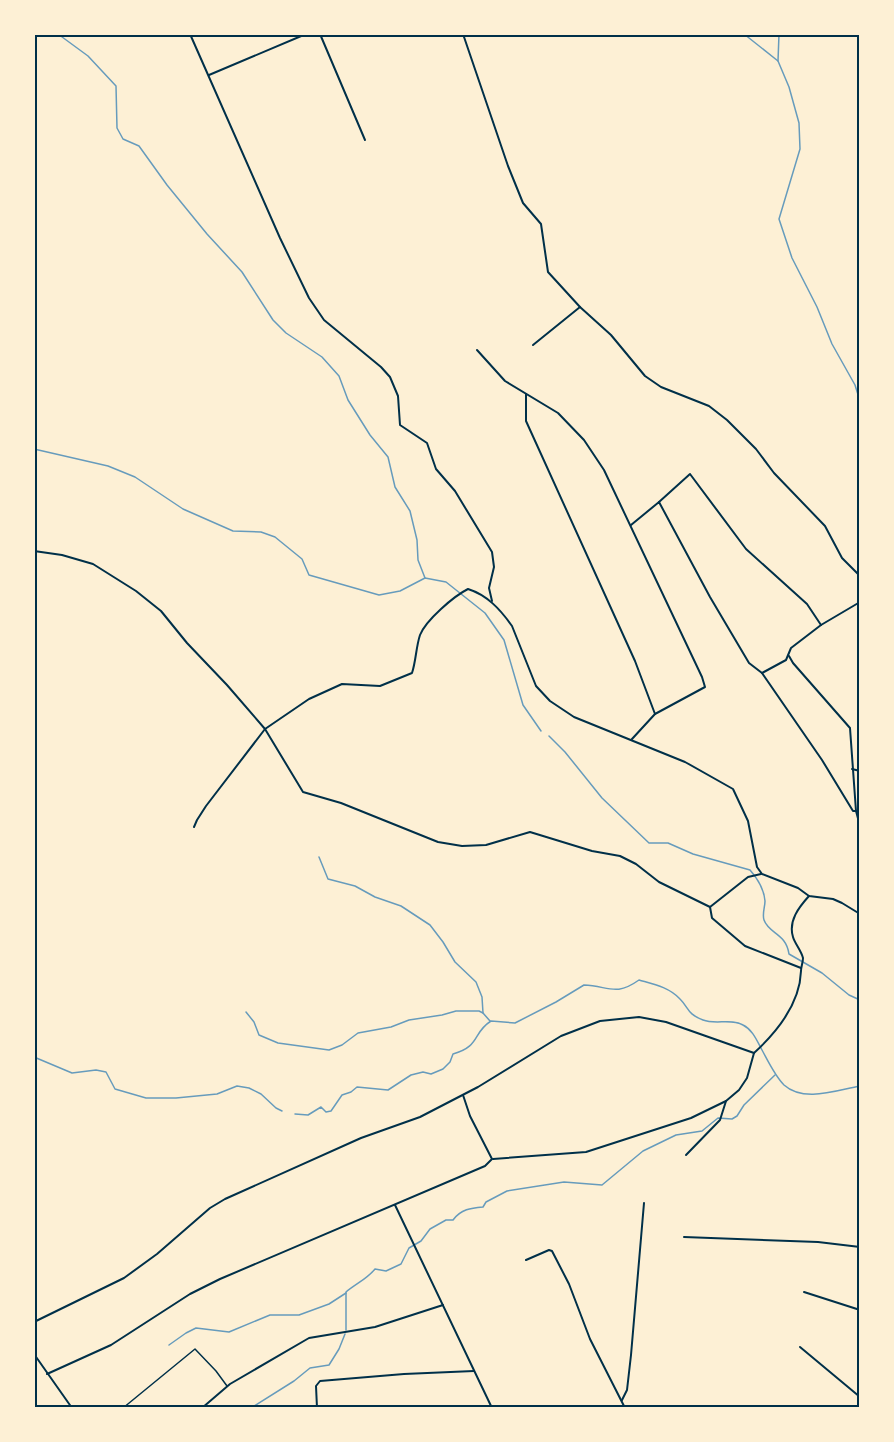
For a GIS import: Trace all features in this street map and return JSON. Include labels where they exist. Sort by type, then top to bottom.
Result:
[{"type":"street","points":[[190,34],[309,298],[324,320],[390,377],[398,396],[400,425],[427,443],[436,469],[455,492],[492,552],[494,567],[489,588],[492,601]]},
{"type":"street","points":[[209,75],[306,34]]},
{"type":"street","points":[[320,34],[365,140]]},
{"type":"street","points":[[463,34],[523,203],[542,224],[548,272],[580,307],[611,335],[645,376],[661,387],[709,406],[727,420],[825,526],[842,558],[860,576]]},
{"type":"street","points":[[533,345],[580,307]]},
{"type":"street","points":[[477,351],[505,381],[558,413],[584,440],[604,470],[697,666],[705,687],[655,714],[632,739]]},
{"type":"street","points":[[526,393],[526,421],[635,661],[655,714]]},
{"type":"street","points":[[630,525],[690,474],[746,549],[807,604],[821,625]]},
{"type":"street","points":[[658,502],[749,663],[762,673],[822,760],[853,811],[856,811]]},
{"type":"street","points":[[34,551],[62,555],[93,564],[161,610],[187,643],[265,729],[303,792],[341,802],[414,834],[453,845],[491,844],[530,832],[592,851],[620,856],[636,864],[659,882],[710,907]]},
{"type":"street","points":[[194,827],[206,806],[265,729],[309,699],[342,684],[380,686],[412,673],[420,634],[442,608],[468,589],[482,593],[492,601],[512,626],[536,686],[549,701],[574,717],[685,762],[733,789],[748,821],[757,867],[762,874]]},
{"type":"street","points":[[762,673],[786,660],[791,648],[821,625],[860,602]]},
{"type":"street","points":[[789,656],[792,663],[850,728],[856,811],[860,826]]},
{"type":"street","points":[[852,769],[860,771]]},
{"type":"street","points":[[710,907],[748,877],[762,874],[798,888],[809,896],[833,899],[860,914]]},
{"type":"street","points":[[47,1374],[111,1346],[195,1291],[478,1170],[492,1159],[586,1152],[691,1118],[726,1101],[739,1090],[747,1078],[754,1053],[794,1005],[801,979],[803,958],[792,934],[792,919],[809,896]]},
{"type":"street","points":[[710,907],[712,918],[746,946],[801,967]]},
{"type":"street","points":[[34,1322],[127,1276],[157,1254],[210,1208],[225,1199],[361,1138],[420,1117],[463,1095],[561,1036],[584,1026],[608,1019],[639,1017],[666,1022],[754,1053]]},
{"type":"street","points":[[463,1095],[470,1116],[492,1159]]},
{"type":"street","points":[[686,1155],[720,1120],[726,1101]]},
{"type":"street","points":[[622,1400],[627,1390],[631,1355],[644,1203]]},
{"type":"street","points":[[395,1205],[492,1407]]},
{"type":"street","points":[[684,1237],[818,1242],[860,1247]]},
{"type":"street","points":[[526,1260],[549,1250],[552,1251],[569,1284],[590,1339],[625,1407]]},
{"type":"street","points":[[804,1292],[860,1310]]},
{"type":"street","points":[[202,1407],[227,1386],[309,1338],[375,1327],[443,1305]]},
{"type":"street","points":[[800,1347],[860,1397]]},
{"type":"street","points":[[34,1354],[72,1407]]},
{"type":"street","points":[[317,1407],[316,1384],[320,1381],[475,1371]]},
{"type":"lane","points":[[123,1407],[195,1349],[227,1386]]},
{"type":"waterway","points":[[58,34],[88,56],[116,86],[117,128],[123,139],[139,146],[207,234],[242,272],[273,320],[286,333],[322,357],[339,376],[348,400],[370,435],[388,457],[395,487],[410,511],[417,540],[418,560],[425,578]]},
{"type":"waterway","points":[[744,34],[778,61],[789,87],[799,123],[800,149],[779,219],[792,258],[817,307],[832,344],[855,385],[860,401]]},
{"type":"waterway","points":[[778,61],[779,34]]},
{"type":"waterway","points":[[34,449],[108,466],[135,477],[183,509],[233,531],[261,532],[275,537],[302,559],[309,575],[379,595],[400,591],[425,578],[446,582],[485,613],[504,640],[523,705],[541,731]]},
{"type":"waterway","points":[[549,736],[602,798],[649,843],[668,843],[693,854],[750,870],[758,880],[763,892],[765,901],[763,913],[766,925],[785,942],[789,954],[822,973],[849,995],[860,1000]]},
{"type":"waterway","points":[[319,857],[328,879],[355,886],[375,897],[401,906],[430,925],[455,962],[476,982],[482,997],[483,1013],[490,1021]]},
{"type":"waterway","points":[[295,1114],[308,1115],[321,1107],[326,1112],[331,1111],[342,1095],[357,1087],[388,1090],[411,1075],[423,1072],[431,1074],[443,1069],[450,1062],[453,1054],[468,1047],[491,1021],[515,1023],[584,985],[618,989],[639,980],[671,992],[698,1018],[708,1021],[734,1022],[746,1027],[754,1036],[778,1077],[792,1090],[821,1094],[860,1086]]},
{"type":"waterway","points":[[246,1012],[254,1022],[259,1035],[278,1043],[329,1050],[342,1045],[358,1033],[391,1027],[409,1020],[456,1011],[483,1013]]},
{"type":"waterway","points":[[34,1057],[72,1073],[96,1070],[106,1072],[115,1089],[146,1098],[217,1094],[237,1086],[249,1088],[261,1094],[282,1111]]},
{"type":"waterway","points":[[346,1330],[346,1292],[375,1269],[386,1271],[401,1264],[409,1248],[421,1241],[430,1229],[446,1220],[453,1220],[459,1213],[466,1210],[483,1207],[486,1202],[507,1191],[564,1182],[602,1185],[643,1151],[676,1135],[702,1131],[718,1118],[732,1119],[737,1116],[744,1105],[775,1075]]},
{"type":"waterway","points":[[169,1345],[196,1328],[229,1332],[270,1315],[299,1315],[329,1304],[346,1293]]},
{"type":"waterway","points":[[251,1408],[310,1368],[329,1365],[345,1334]]}]
